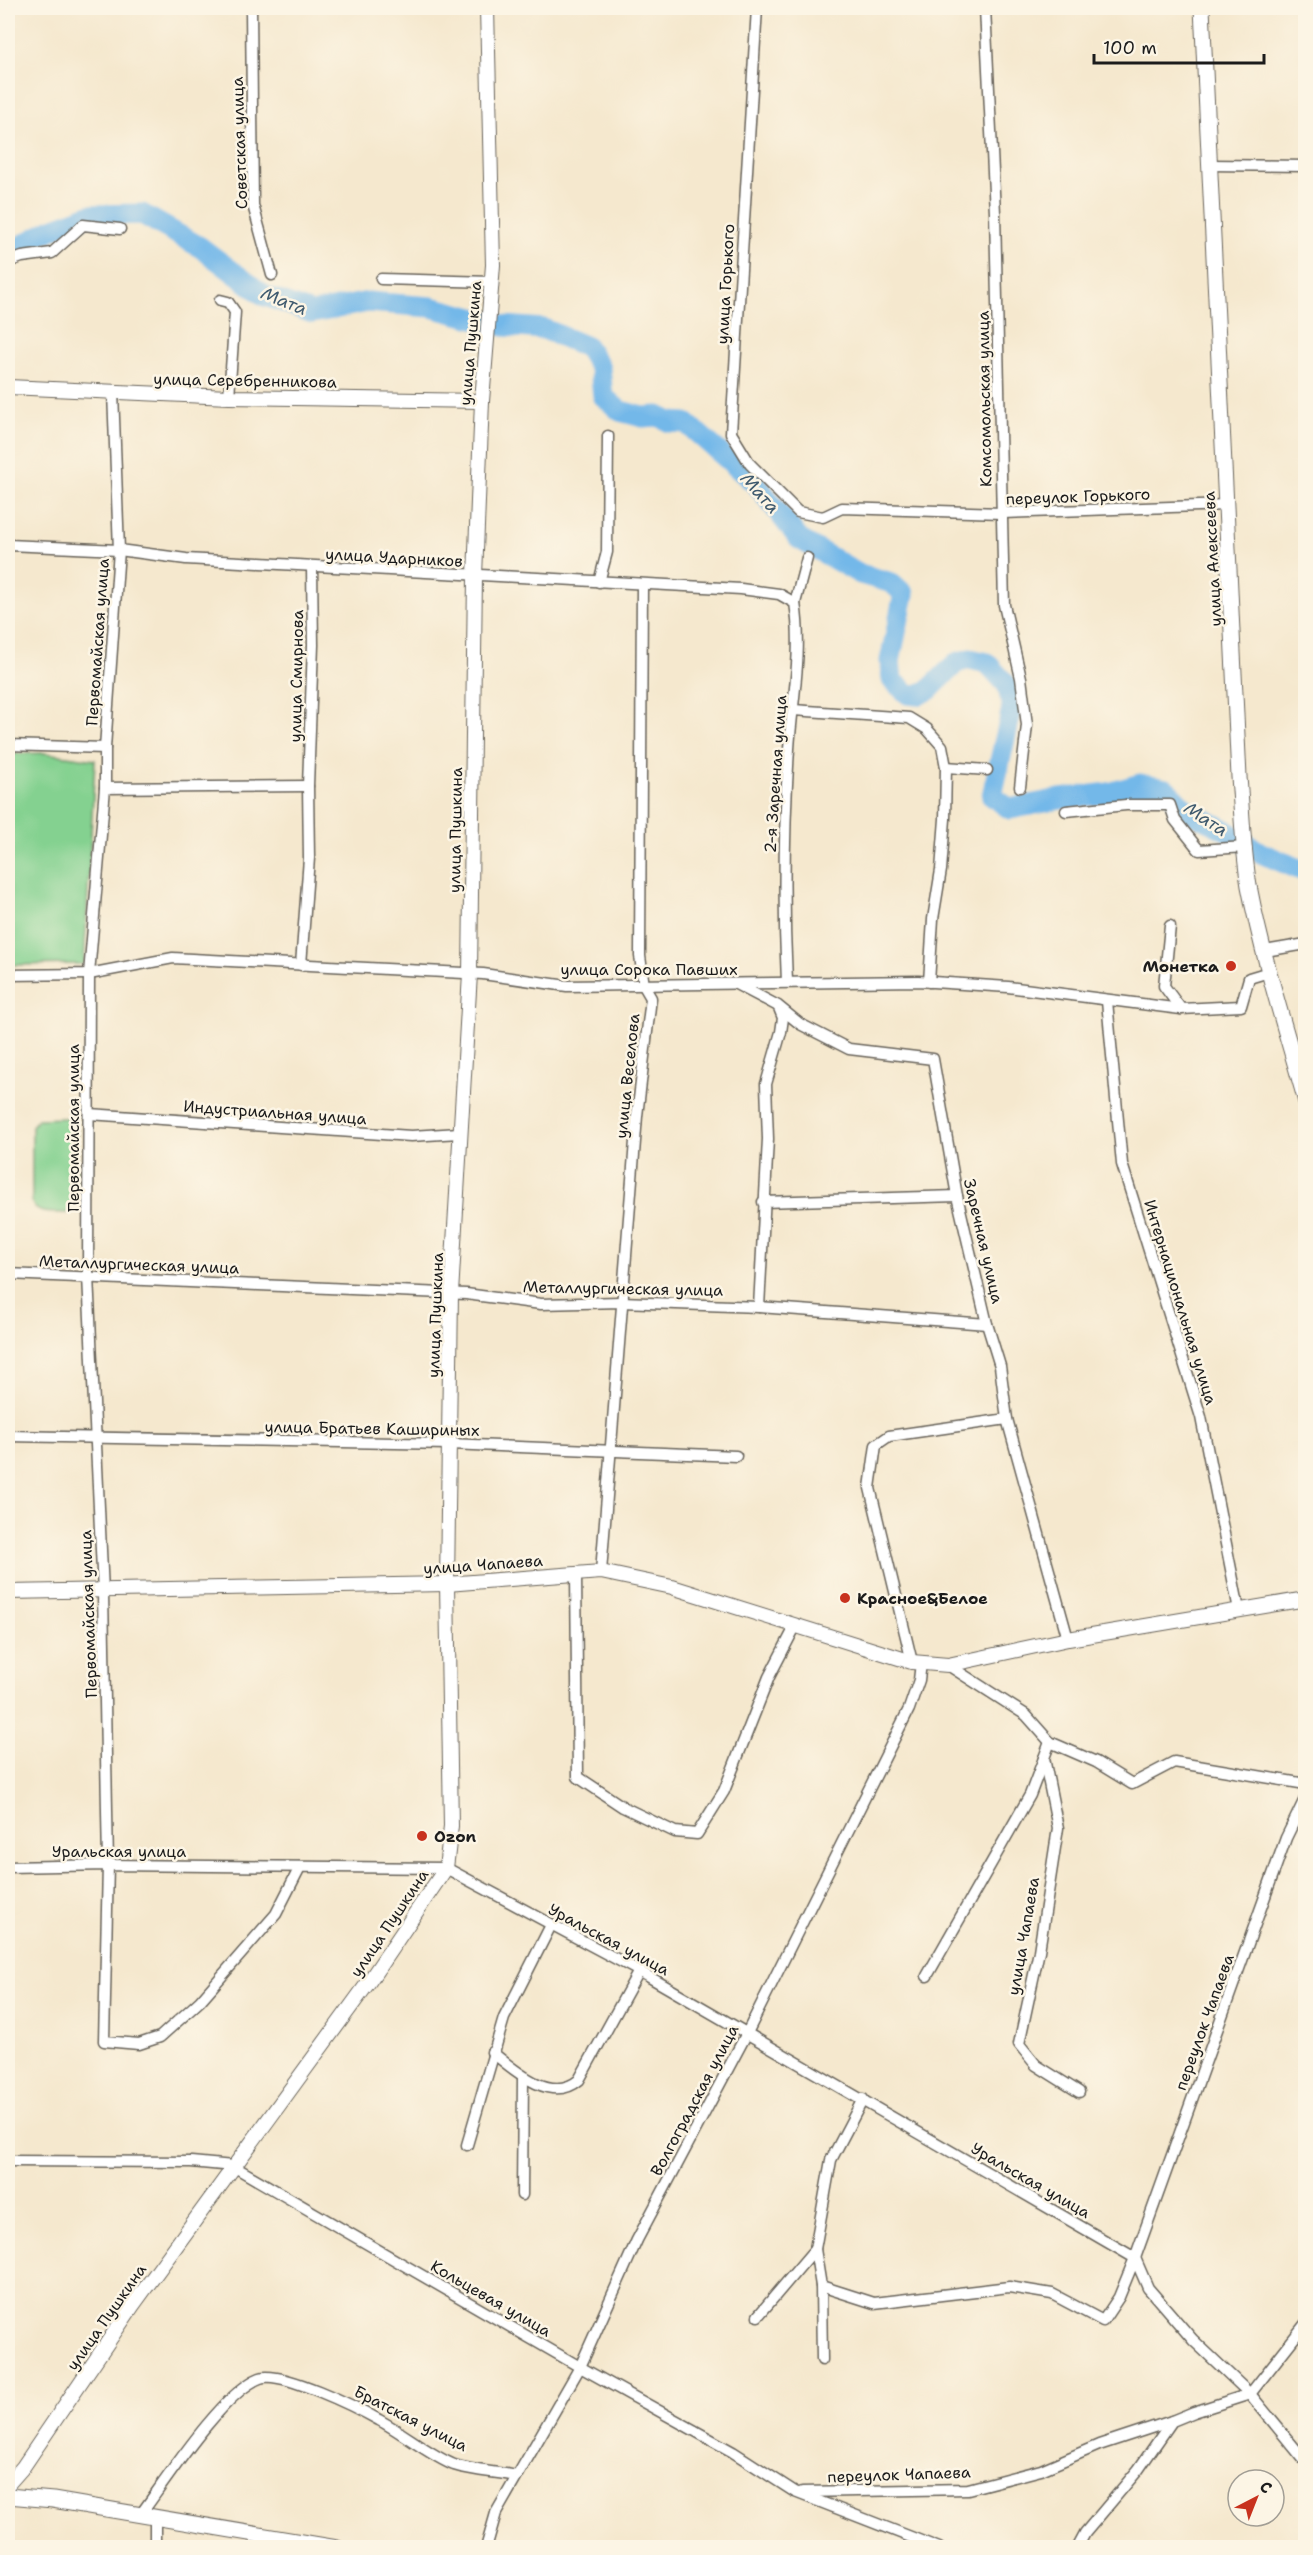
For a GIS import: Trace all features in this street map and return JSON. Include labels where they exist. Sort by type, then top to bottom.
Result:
[{"type":"main road","name":"улица Алексеева","points":[[1202,8],[1239,777],[1249,885],[1269,972],[1305,1102]]},
{"type":"main road","points":[[8,2496],[53,2500],[337,2547]]},
{"type":"street","name":"Советская улица","points":[[251,8],[253,205],[272,275]]},
{"type":"street","name":"улица Пушкина","points":[[8,2484],[23,2467],[133,2305],[368,1983],[433,1891],[446,1868],[451,1826],[447,1584],[452,1294],[459,1133],[470,974],[475,576],[482,401],[492,282],[488,8]]},
{"type":"street","name":"улица Горького","points":[[757,8],[731,433],[750,464],[798,512],[823,517]]},
{"type":"street","name":"Комсомольская улица","points":[[985,8],[995,213],[1004,605],[1022,678],[1027,725],[1020,787]]},
{"type":"street","points":[[1209,165],[1305,166]]},
{"type":"street","points":[[8,262],[22,257],[52,253],[83,225],[120,229]]},
{"type":"street","points":[[381,279],[492,282]]},
{"type":"street","points":[[220,300],[228,302],[235,312],[230,397]]},
{"type":"street","name":"улица Серебренникова","points":[[8,387],[230,397],[482,401]]},
{"type":"street","name":"Первомайская улица","points":[[112,392],[118,550],[105,748],[105,788],[88,974],[88,1276],[104,1592],[108,1865],[104,2041],[139,2044],[160,2037],[200,2001],[276,1914],[300,1868]]},
{"type":"street","points":[[599,582],[607,552],[608,436]]},
{"type":"street","name":"переулок Горького","points":[[823,517],[842,508],[1002,513],[1227,506]]},
{"type":"street","name":"улица Ударников","points":[[8,545],[118,550],[186,559],[312,567],[475,576],[494,574],[642,585],[741,589],[778,594],[795,603]]},
{"type":"street","name":"2-я Заречная улица","points":[[786,982],[785,808],[790,730],[798,668],[798,624],[795,603],[807,558]]},
{"type":"street","name":"улица Смирнова","points":[[301,965],[309,858],[308,786],[313,645],[312,567]]},
{"type":"street","name":"улица Веселова","points":[[601,1572],[637,1116],[651,998],[644,986],[640,956],[642,585]]},
{"type":"street","points":[[793,710],[909,718],[927,729],[942,747],[946,767],[942,860],[933,919],[929,982]]},
{"type":"street","points":[[8,744],[105,748]]},
{"type":"street","points":[[946,767],[987,770]]},
{"type":"street","points":[[105,788],[308,786]]},
{"type":"street","points":[[1066,811],[1126,805],[1170,805],[1175,820],[1200,850],[1246,851]]},
{"type":"street","points":[[1170,926],[1164,986],[1181,1010]]},
{"type":"street","points":[[1264,951],[1305,944]]},
{"type":"street","name":"улица Сорока Павших","points":[[8,975],[88,974],[172,958],[470,974],[567,986],[853,980],[929,982],[1008,987],[1181,1010],[1241,1006],[1249,978],[1269,972]]},
{"type":"street","name":"Заречная улица","points":[[734,984],[778,1006],[800,1024],[849,1049],[933,1059],[957,1196],[987,1324],[1000,1366],[1007,1419],[1068,1639]]},
{"type":"street","name":"Интернациональная улица","points":[[1107,1001],[1122,1164],[1201,1417],[1239,1610]]},
{"type":"street","points":[[759,1307],[768,1139],[766,1084],[783,1018],[778,1006]]},
{"type":"street","name":"Индустриальная улица","points":[[89,1114],[411,1136],[459,1133]]},
{"type":"street","points":[[763,1202],[957,1196]]},
{"type":"street","name":"Металлургическая улица","points":[[8,1274],[452,1294],[541,1305],[621,1302],[759,1307],[987,1324]]},
{"type":"street","points":[[916,1662],[870,1488],[876,1444],[889,1436],[1007,1419]]},
{"type":"street","name":"улица Братьев Кашириных","points":[[8,1436],[449,1444],[736,1456]]},
{"type":"street","name":"улица Чапаева","points":[[8,1592],[447,1584],[601,1572],[672,1587],[916,1662],[948,1665],[1068,1639],[1305,1599]]},
{"type":"street","points":[[576,1574],[578,1777],[623,1806],[675,1832],[698,1834],[724,1791],[769,1677],[796,1625]]},
{"type":"street","name":"Волгоградская улица","points":[[486,2547],[496,2513],[580,2367],[637,2240],[747,2033],[909,1709],[919,1680],[916,1662]]},
{"type":"street","name":"улица Чапаева","points":[[948,1665],[1026,1715],[1050,1743],[1096,1762],[1132,1784],[1174,1762],[1305,1784]]},
{"type":"street","points":[[927,1976],[1030,1795],[1050,1743]]},
{"type":"street","name":"улица Чапаева","points":[[1044,1758],[1058,1828],[1039,1951],[1019,2044],[1036,2065],[1079,2092]]},
{"type":"street","name":"переулок Чапаева","points":[[1135,2258],[1286,1838],[1305,1797]]},
{"type":"street","name":"Уральская улица","points":[[8,1867],[108,1865],[446,1868],[639,1971],[1135,2258]]},
{"type":"street","points":[[467,2145],[492,2052],[504,2018],[551,1925]]},
{"type":"street","points":[[492,2052],[524,2077],[549,2087],[572,2086],[579,2080],[639,1971]]},
{"type":"street","points":[[522,2195],[524,2077]]},
{"type":"street","points":[[822,2360],[820,2286],[815,2249],[831,2160],[863,2099]]},
{"type":"street","name":"Кольцевая улица","points":[[8,2161],[191,2162],[233,2166],[580,2367],[733,2452],[795,2492],[939,2547]]},
{"type":"street","points":[[758,2316],[815,2249]]},
{"type":"street","points":[[820,2286],[874,2303],[1009,2287],[1052,2294],[1103,2321],[1119,2297],[1135,2258]]},
{"type":"street","points":[[1135,2258],[1148,2288],[1193,2340],[1250,2394],[1305,2462]]},
{"type":"street","points":[[1250,2394],[1305,2324]]},
{"type":"street","name":"Братская улица","points":[[148,2516],[206,2427],[235,2396],[261,2377],[278,2376],[294,2381],[379,2420],[453,2464],[517,2476]]},
{"type":"street","name":"переулок Чапаева","points":[[795,2492],[968,2489],[1041,2470],[1099,2445],[1250,2394]]},
{"type":"street","points":[[1077,2547],[1085,2533],[1138,2470],[1172,2421]]},
{"type":"street","points":[[148,2516],[155,2547]]},
{"type":"green space","points":[[45,753],[95,760],[84,964],[8,965],[8,754]]},
{"type":"green space","points":[[66,1118],[77,1127],[77,1199],[67,1213],[42,1212],[32,1203],[32,1126],[38,1119]]},
{"type":"waterway","name":"Мата","points":[[8,253],[52,229],[89,215],[142,214],[200,247],[265,296],[312,313],[368,302],[431,307],[504,326],[544,329],[587,347],[600,368],[603,396],[620,411],[643,417],[658,416],[670,422],[686,423],[758,486],[799,539],[860,574],[892,583],[904,594],[890,661],[892,680],[908,694],[917,695],[929,690],[956,663],[970,659],[987,663],[1008,686],[1012,708],[992,796],[1010,809],[1060,799],[1109,793],[1140,784],[1166,789],[1186,810],[1226,830],[1261,853],[1306,872]]},
{"type":"place","name":"Монетка","points":[[1231,966]]},
{"type":"place","name":"Красное&Белое","points":[[845,1598]]},
{"type":"place","name":"Ozon","points":[[422,1836]]}]
